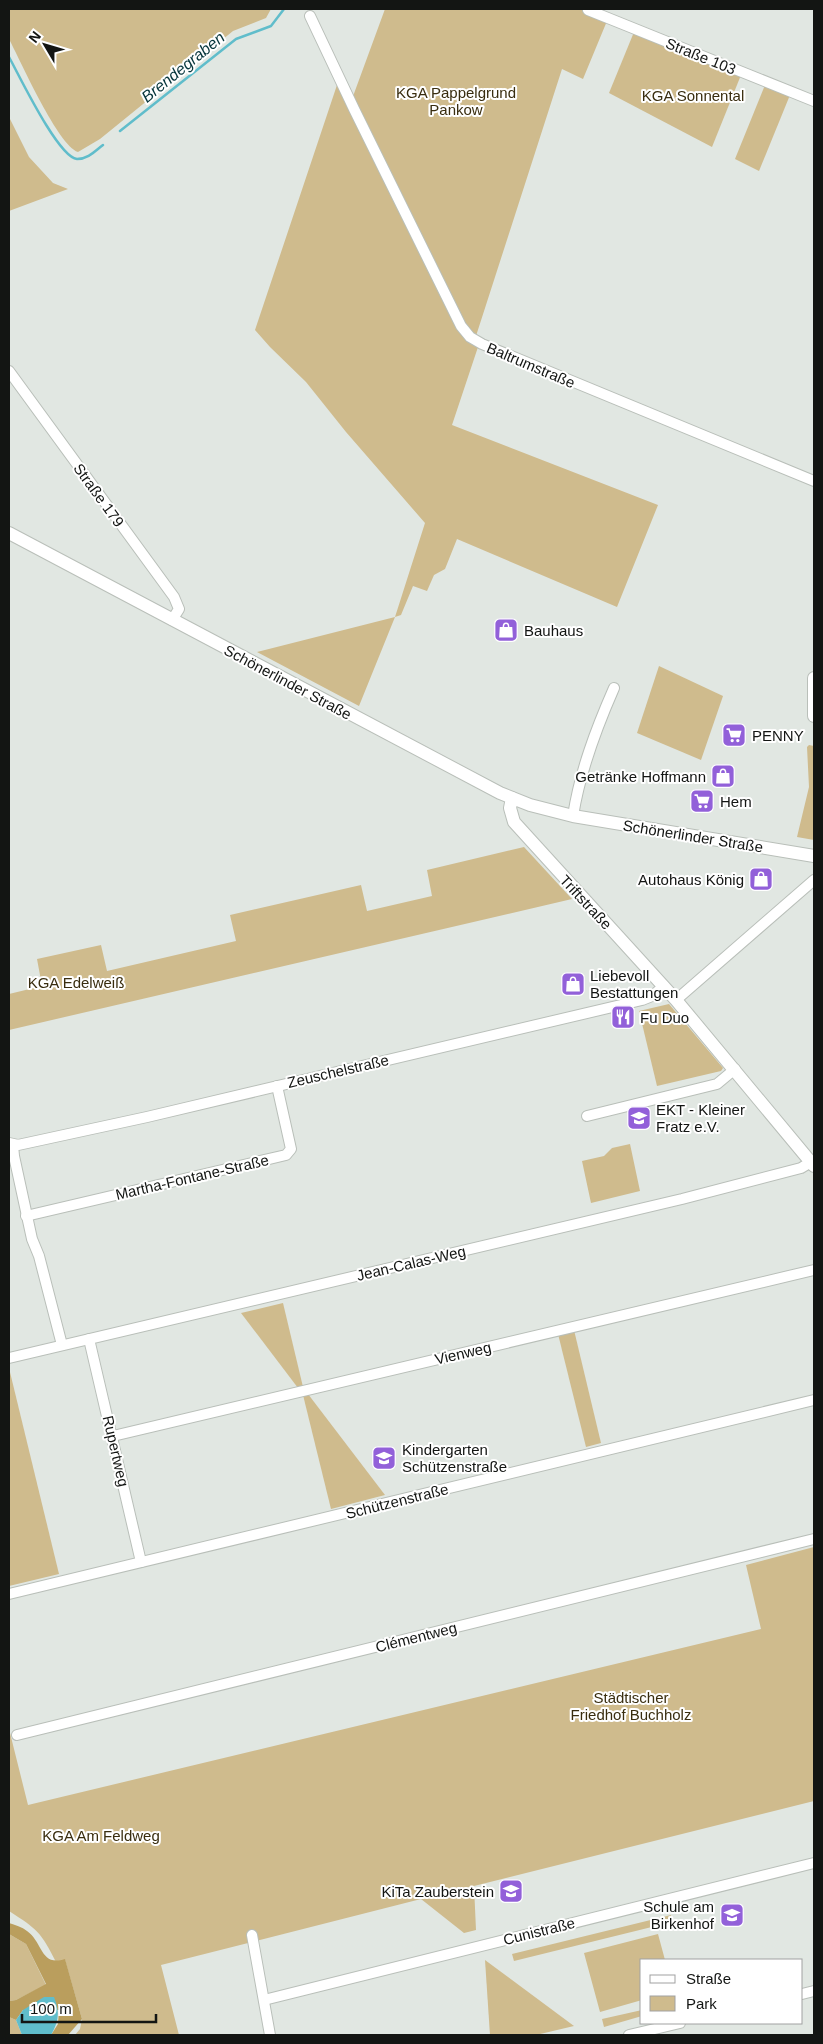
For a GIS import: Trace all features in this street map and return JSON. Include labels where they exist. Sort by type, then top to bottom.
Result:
[{"type":"main road","name":"Schönerlinder Straße","points":[[9,534],[512,798],[573,816],[814,856]]},
{"type":"main road","points":[[814,678],[814,716]]},
{"type":"main road","name":"Triftstraße","points":[[512,798],[510,808],[514,822],[664,986],[813,1164]]},
{"type":"street","name":"Straße 103","points":[[588,10],[814,101]]},
{"type":"street","name":"Baltrumstraße","points":[[310,16],[461,326],[470,337],[482,344],[814,481]]},
{"type":"street","name":"Straße 179","points":[[9,372],[174,597],[179,609],[172,620]]},
{"type":"street","points":[[573,816],[586,758],[614,688]]},
{"type":"street","points":[[676,1000],[814,880]]},
{"type":"street","name":"Zeuschelstraße","points":[[11,1144],[137,1119],[642,1000],[652,996],[664,986]]},
{"type":"street","points":[[587,1116],[717,1084],[735,1069]]},
{"type":"street","name":"Martha-Fontane-Straße","points":[[26,1216],[286,1155],[291,1149],[276,1086]]},
{"type":"street","points":[[11,1144],[26,1216],[39,1256],[62,1345]]},
{"type":"street","name":"Jean-Calas-Weg","points":[[9,1358],[235,1303],[682,1199],[813,1164]]},
{"type":"street","name":"Vienweg","points":[[113,1436],[814,1270]]},
{"type":"street","name":"Rupertweg","points":[[89,1339],[141,1562]]},
{"type":"street","name":"Schützenstraße","points":[[9,1594],[814,1400]]},
{"type":"street","name":"Clémentweg","points":[[17,1736],[814,1539]]},
{"type":"street","name":"Cunistraße","points":[[264,2000],[814,1863]]},
{"type":"street","points":[[252,1935],[270,2035]]},
{"type":"street","points":[[629,2035],[676,2024]]},
{"type":"green space","points":[[9,9],[271,9],[266,18],[233,31],[100,139],[78,152],[70,146],[51,120],[9,42]]},
{"type":"green space","name":"KGA Pappelgrund Pankow","points":[[385,9],[580,9],[607,21],[583,79],[562,69],[476,336],[468,331],[352,99]]},
{"type":"green space","name":"KGA Sonnental","points":[[634,32],[741,75],[712,147],[609,93]]},
{"type":"green space","points":[[338,82],[400,210],[478,347],[452,425],[658,505],[617,607],[457,539],[445,569],[434,575],[427,591],[413,586],[401,615],[395,617],[425,523],[346,432],[306,382],[255,330]]},
{"type":"green space","name":"KGA Sonnental","points":[[765,85],[790,95],[759,171],[735,159]]},
{"type":"green space","points":[[9,117],[29,157],[53,183],[68,189],[9,211]]},
{"type":"green space","points":[[395,617],[359,706],[257,652]]},
{"type":"green space","points":[[659,666],[723,696],[701,760],[637,733]]},
{"type":"green space","points":[[809,745],[814,746],[814,840],[797,837],[809,787],[807,747]]},
{"type":"green space","name":"KGA Edelweiß","points":[[524,847],[572,899],[9,1030],[9,994],[42,986],[37,959],[101,945],[107,971],[236,941],[230,915],[361,885],[367,911],[432,896],[427,870]]},
{"type":"green space","points":[[669,1004],[723,1068],[721,1071],[657,1086],[639,1011]]},
{"type":"green space","points":[[630,1144],[640,1191],[591,1203],[582,1161],[604,1156],[612,1148]]},
{"type":"green space","points":[[283,1303],[303,1387],[298,1388],[241,1313]]},
{"type":"green space","points":[[574,1330],[601,1443],[586,1447],[558,1334]]},
{"type":"green space","points":[[9,1368],[59,1574],[9,1586]]},
{"type":"green space","points":[[308,1394],[385,1495],[331,1509],[303,1395]]},
{"type":"green space","points":[[814,1547],[814,1801],[474,1886],[476,1930],[464,1933],[421,1899],[161,1965],[179,2035],[75,2035],[80,2029],[82,2019],[65,1960],[56,1962],[42,1937],[26,1922],[9,1911],[9,1729],[28,1805],[761,1629],[746,1565]]},
{"type":"green space","points":[[671,1915],[672,1922],[514,1961],[512,1954]]},
{"type":"green space","points":[[9,1934],[26,1944],[46,1985],[16,2000],[9,2001]]},
{"type":"green space","points":[[658,1934],[665,1959],[640,1959],[640,2001],[600,2012],[584,1953]]},
{"type":"green space","points":[[485,1960],[574,2026],[536,2035],[490,2035]]},
{"type":"green space","points":[[640,2010],[640,2017],[604,2027],[602,2019]]},
{"type":"green space","points":[[9,2017],[16,2020],[22,2035],[9,2035]]},
{"type":"shaded area","points":[[9,1923],[27,1931],[46,1957],[57,1961],[65,1959],[82,2019],[68,2035],[51,2035],[58,2024],[59,2010],[23,2010],[16,2020],[9,2017],[9,2001],[16,2000],[46,1984],[26,1944],[9,1934]]},
{"type":"water","points":[[44,1997],[54,1997],[58,2012],[56,2025],[51,2035],[22,2035],[16,2020],[23,2010]]},
{"type":"waterway","name":"Brendegraben","points":[[120,131],[236,39],[271,26],[284,9]]},
{"type":"waterway","name":"Brendegraben","points":[[9,57],[50,131],[69,155],[77,159],[85,158],[103,145]]},
{"type":"place","name":"Bauhaus","points":[[506,630]]},
{"type":"place","name":"PENNY","points":[[734,735]]},
{"type":"place","name":"Getränke Hoffmann","points":[[723,776]]},
{"type":"place","name":"Hem","points":[[702,801]]},
{"type":"place","name":"Autohaus König","points":[[761,879]]},
{"type":"place","name":"Liebevoll Bestattungen","points":[[573,984]]},
{"type":"place","name":"Fu Duo","points":[[623,1017]]},
{"type":"place","name":"EKT - Kleiner Fratz e.V.","points":[[639,1118]]},
{"type":"place","name":"Kindergarten Schützenstraße","points":[[384,1458]]},
{"type":"place","name":"KiTa Zauberstein","points":[[511,1891]]},
{"type":"place","name":"Schule am Birkenhof","points":[[732,1915]]},
{"type":"park label","name":"Städtischer Friedhof Buchholz","points":[[631,1706]]},
{"type":"park label","name":"KGA Am Feldweg","points":[[101,1835]]}]
